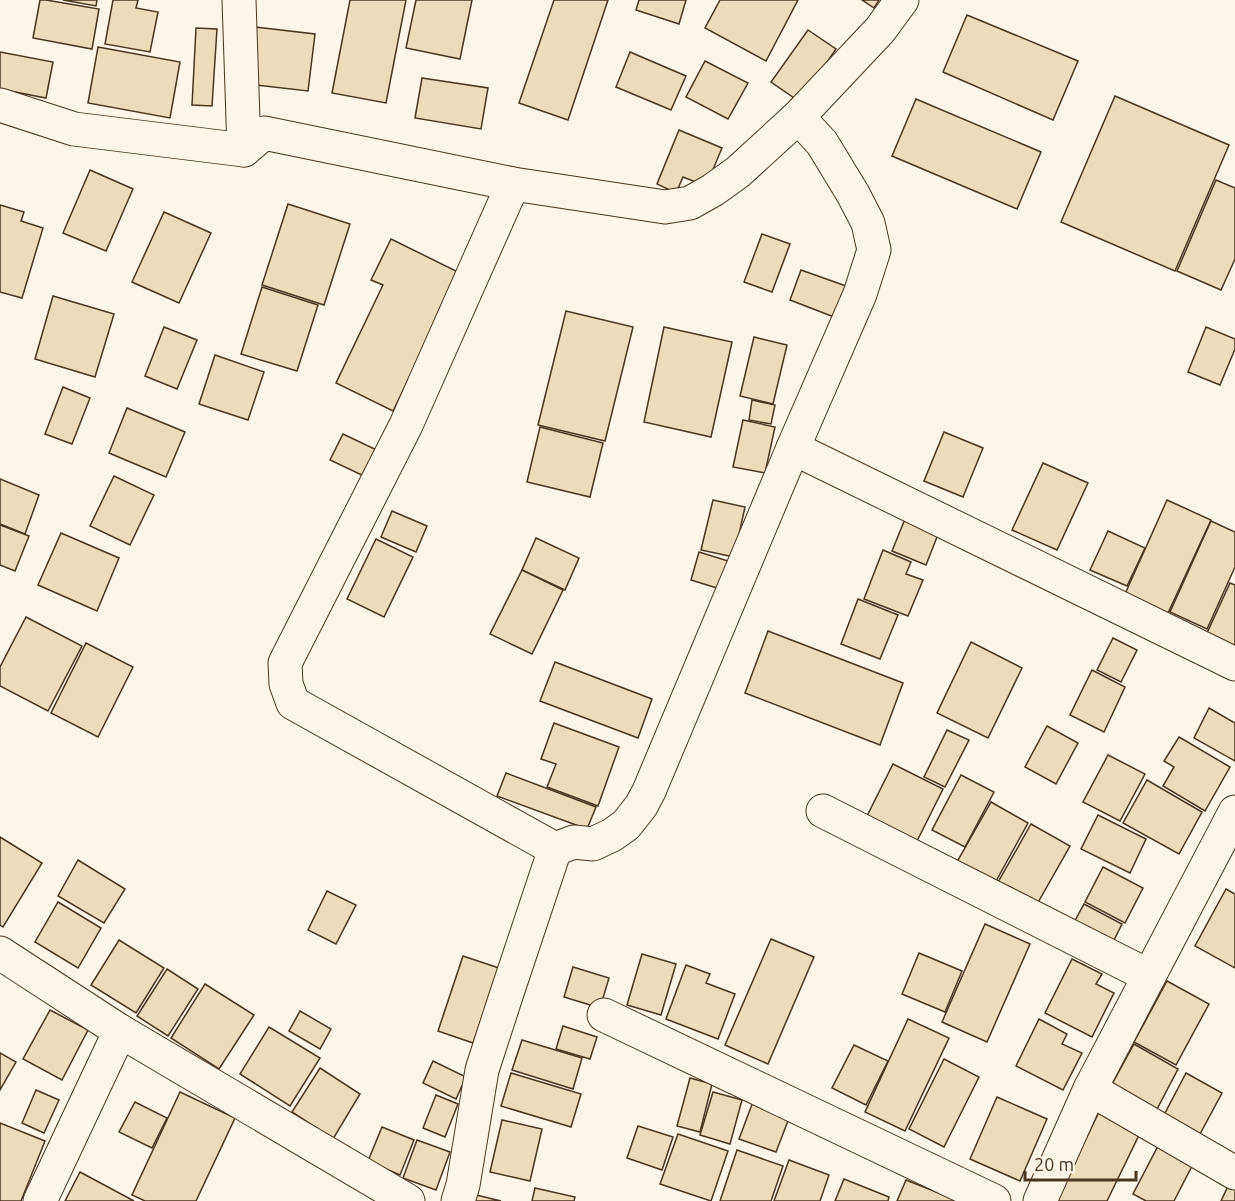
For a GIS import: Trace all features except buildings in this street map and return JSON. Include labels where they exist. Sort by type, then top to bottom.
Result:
[{"type":"street","points":[[239,0],[244,150]]},
{"type":"street","points":[[0,105],[74,129],[244,150],[264,133],[513,183],[665,207],[690,203],[714,190],[738,172],[798,117],[880,30],[902,0]]},
{"type":"street","points":[[513,183],[406,425],[285,663],[286,684],[293,703],[555,849],[574,842],[593,844],[612,835],[626,825],[649,791],[860,294],[874,250],[868,223],[822,143],[798,117]]},
{"type":"street","points":[[793,448],[1235,663]]},
{"type":"street","points":[[823,811],[1149,976]]},
{"type":"street","points":[[1040,1201],[1090,1089],[1235,812]]},
{"type":"street","points":[[458,1201],[463,1185],[482,1070],[555,849]]},
{"type":"street","points":[[0,953],[120,1031],[408,1201]]},
{"type":"street","points":[[604,1015],[994,1201]]},
{"type":"street","points":[[40,1201],[120,1031]]},
{"type":"street","points":[[1090,1089],[1235,1173]]}]
